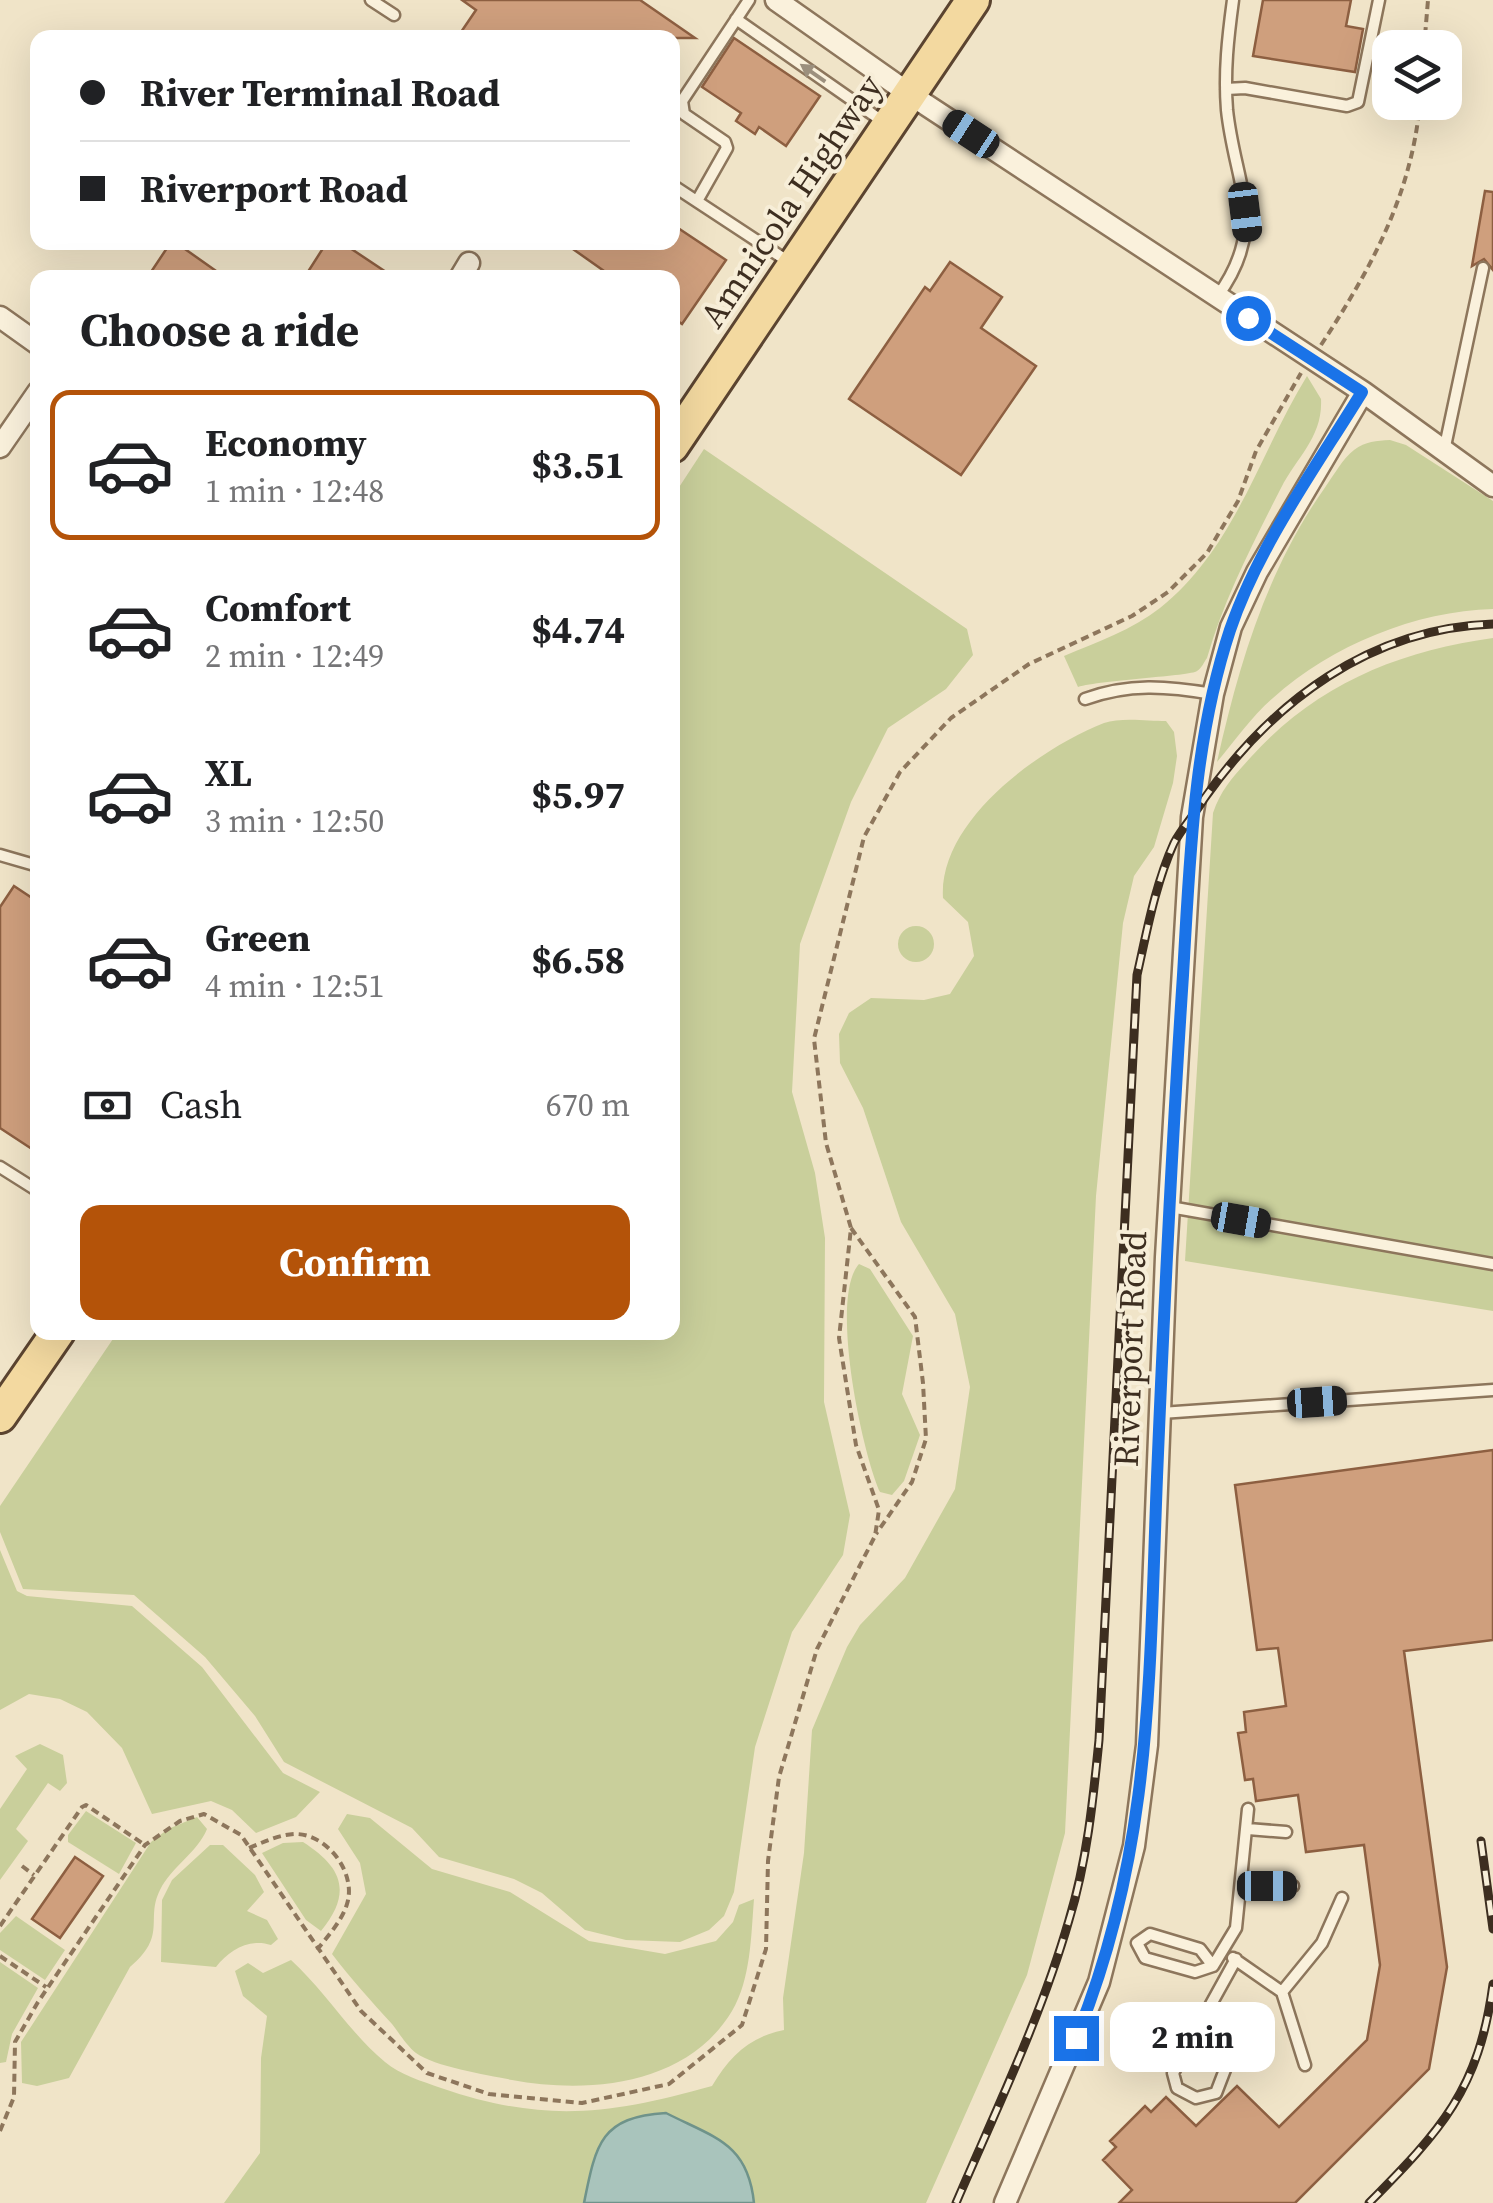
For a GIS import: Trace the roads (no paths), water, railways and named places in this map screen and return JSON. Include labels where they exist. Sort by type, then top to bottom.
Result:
[{"type":"main road","name":"Amnicola Highway","points":[[680,434],[973,0]]},
{"type":"main road","points":[[0,1416],[52,1340]]},
{"type":"street","points":[[776,0],[911,95],[1362,392],[1493,486]]},
{"type":"street","points":[[0,318],[30,339]]},
{"type":"street","name":"Riverport Road","points":[[1005,2203],[1099,1982],[1116,1929],[1134,1846],[1146,1745],[1169,1207],[1192,817],[1213,694],[1231,627],[1257,572],[1362,392]]},
{"type":"street","points":[[0,447],[30,404]]},
{"type":"lane","points":[[372,0],[394,16]]},
{"type":"lane","points":[[697,202],[727,148],[725,142],[684,114],[682,101],[749,0]]},
{"type":"lane","points":[[1217,298],[1239,268],[1248,232],[1226,89],[1233,0]]},
{"type":"lane","points":[[1226,89],[1245,88],[1347,106],[1358,102],[1379,0]]},
{"type":"lane","points":[[736,19],[890,126]]},
{"type":"lane","points":[[680,190],[796,266]]},
{"type":"lane","points":[[1444,452],[1482,268]]},
{"type":"lane","points":[[1085,699],[1114,688],[1143,686],[1213,694]]},
{"type":"lane","points":[[0,855],[30,864]]},
{"type":"lane","points":[[0,1167],[30,1186]]},
{"type":"lane","points":[[1169,1207],[1493,1264]]},
{"type":"lane","points":[[1160,1413],[1493,1390]]},
{"type":"lane","points":[[1116,1929],[1137,1943],[1145,1958],[1195,1972],[1212,1966],[1236,1928],[1248,1810]]},
{"type":"lane","points":[[1248,1829],[1286,1832]]},
{"type":"lane","points":[[1241,1885],[1293,1886]]},
{"type":"lane","points":[[1282,1992],[1322,1943],[1342,1898]]},
{"type":"lane","points":[[1137,1943],[1150,1934],[1200,1949],[1212,1966]]},
{"type":"lane","points":[[1223,1952],[1282,1992],[1305,2064]]},
{"type":"lane","points":[[1198,2032],[1219,2052],[1226,2068],[1219,2089],[1196,2098],[1177,2088],[1173,2073],[1236,1959]]},
{"type":"water","points":[[666,2113],[714,2137],[736,2155],[751,2183],[754,2203],[584,2203],[593,2164],[605,2137],[627,2120]]},
{"type":"railway","points":[[956,2203],[1058,1956],[1088,1831],[1099,1740],[1137,975],[1162,875],[1174,843],[1204,799],[1261,731],[1293,702],[1365,656],[1406,639],[1493,624]]},
{"type":"railway","points":[[1481,1841],[1493,1929]]},
{"type":"railway","points":[[1369,2203],[1417,2153],[1453,2106],[1478,2053],[1493,1984]]}]
